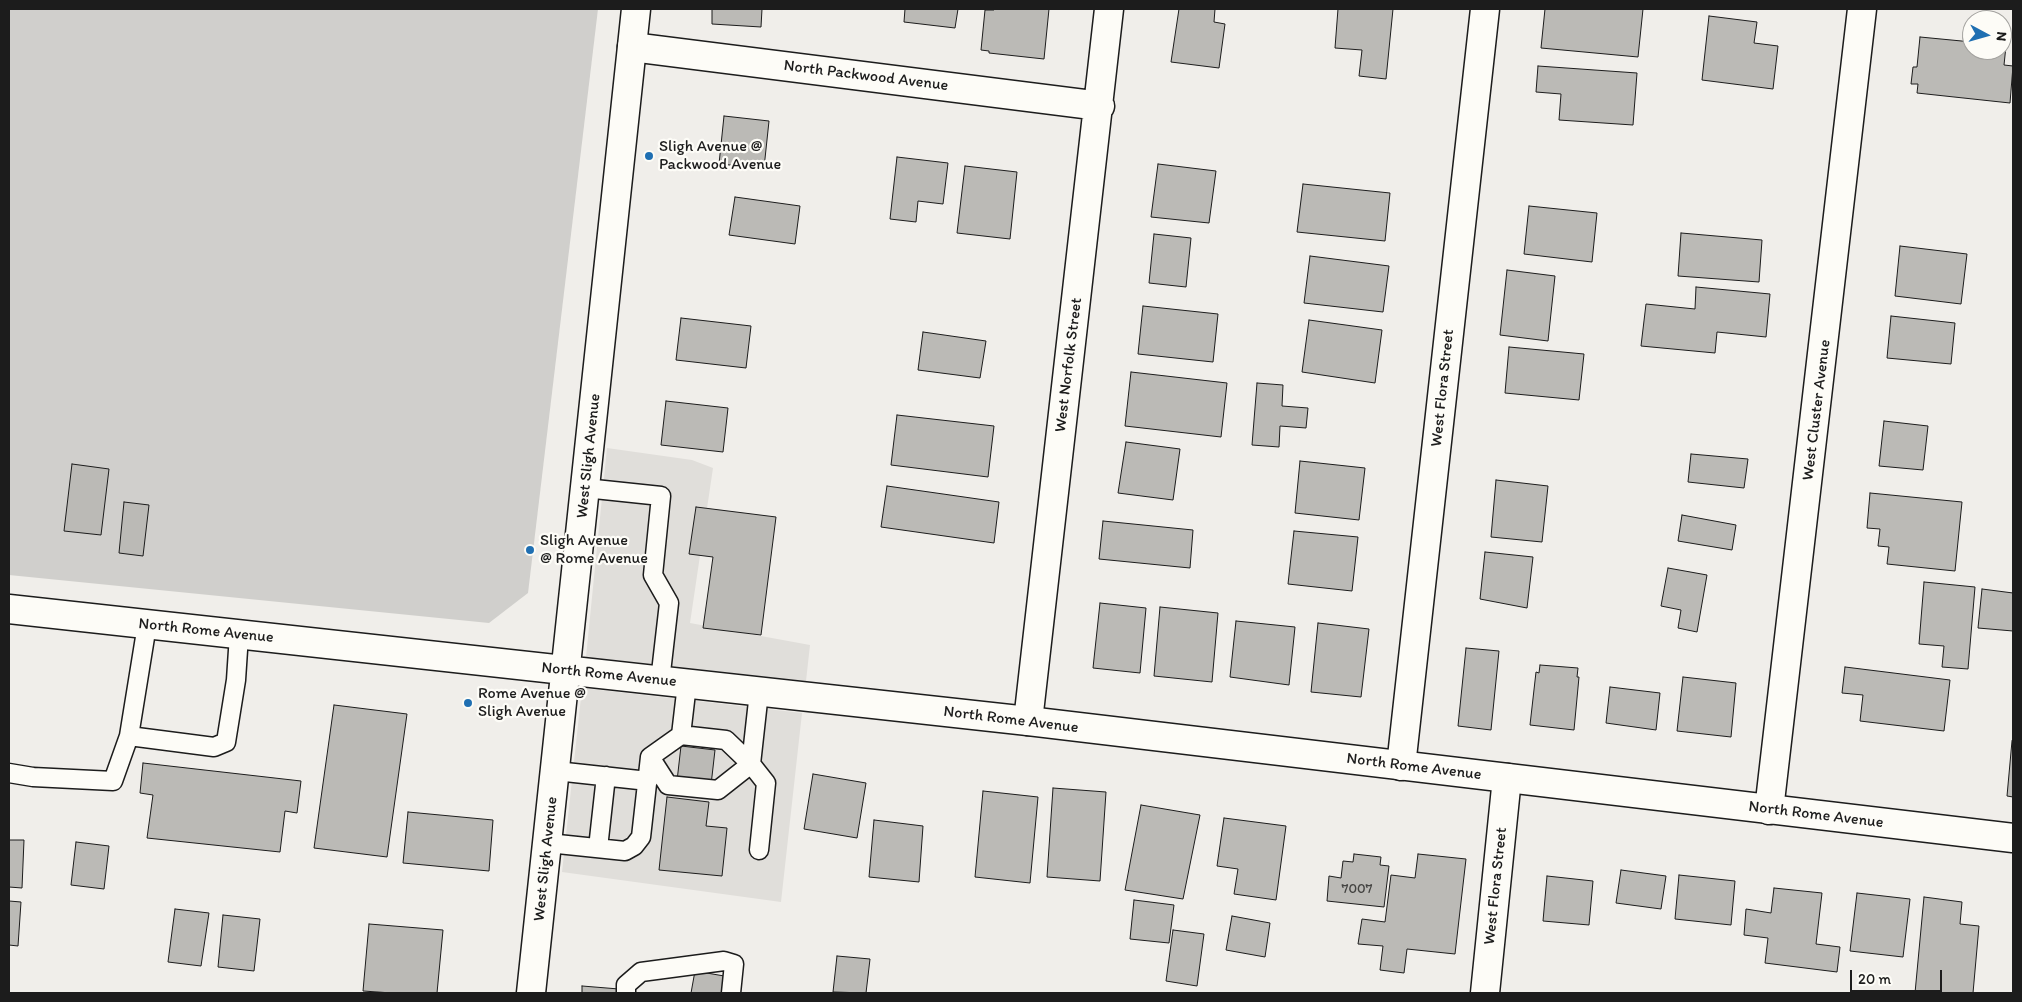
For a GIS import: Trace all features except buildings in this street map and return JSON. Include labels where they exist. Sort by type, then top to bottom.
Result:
[{"type":"street","name":"West Sligh Avenue","points":[[531,993],[636,9]]},
{"type":"street","name":"West Norfolk Street","points":[[1028,721],[1110,9]]},
{"type":"street","name":"West Flora Street","points":[[1401,766],[1485,9]]},
{"type":"street","name":"West Cluster Avenue","points":[[1769,810],[1862,9]]},
{"type":"street","name":"North Packwood Avenue","points":[[632,47],[1100,106]]},
{"type":"street","name":"North Rome Avenue","points":[[9,609],[1028,721],[2013,838]]},
{"type":"street","name":"West Flora Street","points":[[1485,993],[1507,778]]},
{"type":"lane","points":[[585,488],[661,496],[653,575],[669,603],[674,682],[681,736]]},
{"type":"lane","points":[[15,774],[113,780],[129,736],[147,625]]},
{"type":"lane","points":[[129,736],[214,747],[226,742],[232,713],[239,635]]},
{"type":"lane","points":[[650,757],[668,785],[718,790],[751,764],[759,692]]},
{"type":"lane","points":[[650,757],[681,736],[726,740],[751,764],[766,783],[759,850]]},
{"type":"lane","points":[[548,842],[625,851],[634,846],[642,837],[650,757]]},
{"type":"lane","points":[[556,771],[648,781]]},
{"type":"lane","points":[[598,848],[606,776]]},
{"type":"lane","points":[[626,993],[626,985],[641,972],[724,961],[734,964],[731,993]]},
{"type":"shaded area","points":[[9,9],[598,9],[528,593],[489,623],[9,575]]},
{"type":"shaded area","points":[[607,448],[692,460],[713,468],[690,623],[810,645],[806,681],[586,657]]},
{"type":"shaded area","points":[[582,688],[802,713],[781,902],[562,872]]},
{"type":"place","name":"Sligh Avenue @ Packwood Avenue","points":[[649,156]]},
{"type":"place","name":"Sligh Avenue @ Rome Avenue","points":[[530,550]]},
{"type":"place","name":"Rome Avenue @ Sligh Avenue","points":[[468,703]]}]
